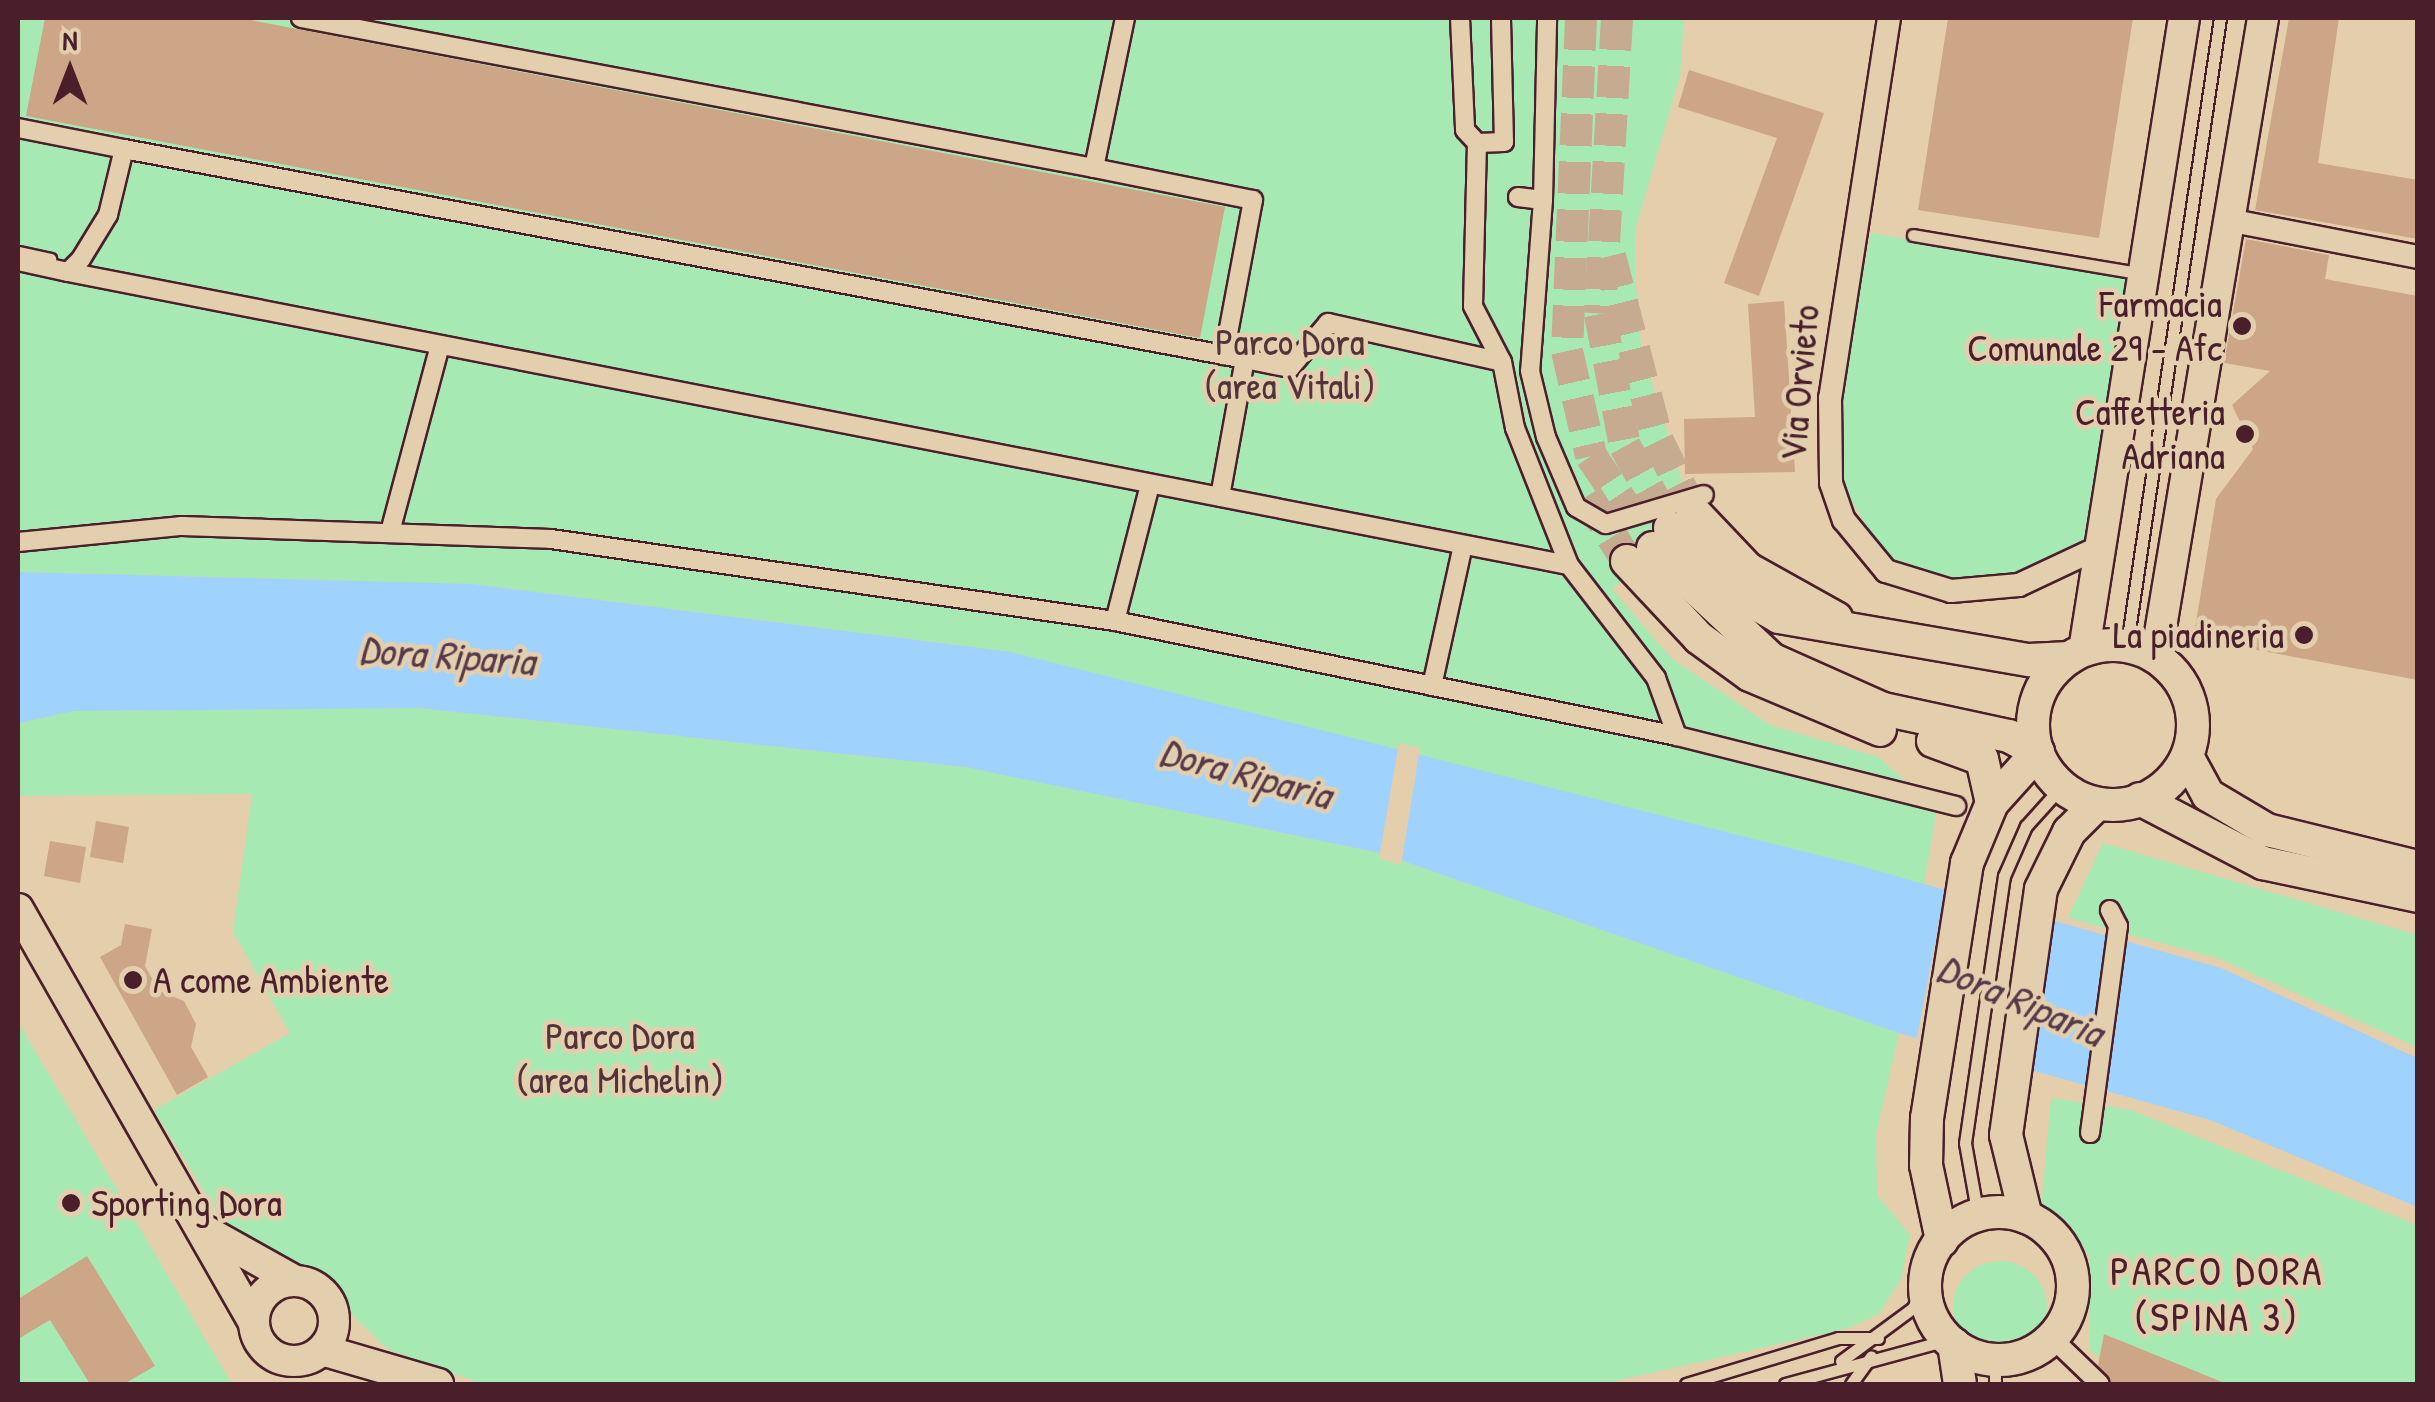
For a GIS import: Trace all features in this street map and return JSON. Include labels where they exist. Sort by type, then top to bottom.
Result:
[{"type":"main road","points":[[1669,529],[1724,622],[1788,668],[1882,709],[2009,736],[2038,752],[2062,786],[2096,805],[2140,799],[2169,783],[2188,758]]},
{"type":"main road","points":[[1669,529],[1732,590],[1779,617],[2029,660],[2141,650],[2185,696],[2188,758],[2208,795],[2267,830],[2418,867]]},
{"type":"main road","points":[[1669,529],[1699,638],[1750,675],[1822,711],[1974,752],[1988,770],[1992,803]]},
{"type":"main road","points":[[1960,1384],[1950,1342],[1932,1316],[1926,1280],[1942,1240],[1925,1146],[1932,1075],[1967,863],[1992,803],[2038,752],[2036,709],[2077,654]]},
{"type":"main road","points":[[2140,799],[2263,863],[2418,896]]},
{"type":"main road","points":[[2026,1217],[2007,1157],[2010,1094],[2041,889],[2069,832],[2096,805]]},
{"type":"main road","points":[[1942,1240],[1978,1216],[2026,1217],[2049,1232],[2070,1265],[2071,1304],[2043,1344],[2030,1384]]},
{"type":"main road","points":[[1950,1342],[1995,1372],[2043,1344]]},
{"type":"street","points":[[302,18],[1254,200],[1224,355]]},
{"type":"street","points":[[1094,168],[1125,18]]},
{"type":"street","points":[[1460,18],[1466,130],[1477,143],[1473,306],[1502,362],[1515,428],[1569,565],[1656,678],[1677,736]]},
{"type":"street","points":[[1477,143],[1504,142],[1502,18]]},
{"type":"street","points":[[1547,18],[1543,200],[1530,371],[1546,437],[1576,507],[1606,524],[1669,529]]},
{"type":"street","name":"Via Orvieto","points":[[1889,18],[1830,398],[1831,483],[1844,520],[1886,571],[1950,591],[2019,585],[2102,546]]},
{"type":"street","points":[[2077,654],[2102,546],[2184,18]]},
{"type":"street","points":[[2141,650],[2233,221],[2262,18]]},
{"type":"street","points":[[18,128],[1290,368],[1328,323],[1502,362]]},
{"type":"street","points":[[68,272],[108,216],[124,150]]},
{"type":"street","points":[[1518,197],[1543,200]]},
{"type":"street","points":[[2233,221],[2418,257]]},
{"type":"street","points":[[18,262],[439,348],[1569,565]]},
{"type":"street","points":[[390,532],[439,348]]},
{"type":"street","points":[[1220,497],[1245,359]]},
{"type":"street","points":[[1116,620],[1150,484]]},
{"type":"street","points":[[18,542],[182,526],[552,539],[1116,620],[1677,736],[1956,806]]},
{"type":"street","points":[[1432,686],[1462,545]]},
{"type":"street","points":[[18,910],[206,1231],[217,1269],[254,1322],[284,1384]]},
{"type":"street","points":[[2090,1133],[2118,926],[2110,910]]},
{"type":"street","points":[[206,1231],[322,1292],[333,1312],[403,1370],[438,1384]]},
{"type":"street","points":[[254,1322],[263,1294],[295,1281]]},
{"type":"street","points":[[315,1364],[333,1312]]},
{"type":"street","points":[[2043,1344],[2100,1384]]},
{"type":"street","points":[[267,1352],[287,1361],[403,1370]]},
{"type":"lane","points":[[2141,650],[2220,18]]},
{"type":"lane","points":[[1913,235],[2143,274]]},
{"type":"lane","points":[[18,252],[50,259]]},
{"type":"lane","points":[[1978,1216],[1965,1144],[2004,876],[2026,826],[2062,786]]},
{"type":"lane","points":[[1826,1370],[1878,1338],[1913,1308],[1926,1280]]},
{"type":"lane","points":[[1686,1384],[1838,1338],[1878,1338]]},
{"type":"lane","points":[[1785,1384],[1871,1356],[1950,1342]]},
{"type":"lane","points":[[1851,1384],[1871,1356]]},
{"type":"green space","name":"Parco Dora (area Vitali)","points":[[18,18],[1684,18],[1680,76],[1635,230],[1635,272],[1641,346],[1694,521],[1612,589],[1671,658],[1770,725],[1878,757],[1937,808],[1924,885],[1011,652],[473,584],[18,572]]},
{"type":"green space","points":[[1871,233],[2133,279],[2094,542],[2028,576],[1963,584],[1888,564],[1841,482],[1837,404]]},
{"type":"green space","name":"Parco Dora (area Michelin)","points":[[419,708],[965,767],[1380,853],[1899,1033],[1876,1135],[1877,1195],[1910,1235],[1901,1279],[1879,1314],[1849,1328],[1602,1384],[482,1384],[387,1349],[313,1277],[240,1250],[154,1110],[290,1033],[233,932],[252,794],[18,796],[18,723],[74,711]]},
{"type":"green space","points":[[2103,843],[2417,935],[2417,1047],[2217,958],[2068,918]]},
{"type":"green space","name":"Sporting Dora","points":[[18,1022],[232,1384],[18,1384]]},
{"type":"green space","points":[[2051,1098],[2131,1110],[2417,1225],[2417,1384],[2132,1384],[2090,1350],[2089,1256],[2041,1207]]},
{"type":"green space","points":[[2000,1261],[2018,1265],[2033,1275],[2043,1290],[2047,1308],[2043,1326],[2033,1341],[2018,1351],[2000,1355],[1982,1351],[1967,1341],[1957,1326],[1953,1308],[1957,1290],[1967,1275],[1982,1265]]},
{"type":"water","name":"Dora Riparia","points":[[18,572],[473,584],[1011,652],[1850,863],[2221,968],[2417,1058],[2417,1207],[2210,1120],[1899,1033],[1380,853],[965,767],[419,708],[74,711],[18,723]]},
{"type":"pier","points":[[1399,743],[1420,748],[1401,865],[1379,858]]},
{"type":"pier","points":[[1946,886],[2051,915],[2033,1075],[1916,1042]]},
{"type":"building","points":[[45,18],[240,18],[1225,207],[1200,338],[26,116]]},
{"type":"building","points":[[1948,18],[2133,18],[2099,238],[1918,210]]},
{"type":"building","points":[[2289,18],[2339,18],[2318,163],[2418,180],[2418,239],[2255,210]]},
{"type":"building","points":[[1689,70],[1824,113],[1759,296],[1724,283],[1777,138],[1678,107]]},
{"type":"building","points":[[2246,239],[2329,255],[2325,279],[2418,296],[2418,680],[2246,648],[2249,637],[2195,629],[2216,499],[2253,449],[2232,405],[2270,371],[2224,363]]},
{"type":"building","points":[[1784,301],[1795,472],[1685,474],[1684,419],[1755,417],[1748,304]]},
{"type":"building","points":[[96,821],[129,827],[123,863],[90,857]]},
{"type":"building","points":[[50,841],[86,847],[80,883],[44,876]]},
{"type":"building","name":"A come Ambiente","points":[[125,924],[152,929],[145,966],[159,991],[184,1001],[196,1024],[191,1047],[208,1077],[177,1095],[100,957],[121,945]]},
{"type":"building","points":[[87,1256],[155,1366],[124,1384],[90,1384],[50,1320],[18,1339],[18,1299]]},
{"type":"building","points":[[2104,1334],[2227,1384],[2112,1384],[2098,1365]]},
{"type":"tunnel","points":[[1581,18],[1567,351],[1591,456],[1653,548]]},
{"type":"tunnel","points":[[1617,18],[1600,314],[1625,446],[1670,528]]},
{"type":"tunnel","points":[[1610,256],[1658,441],[1692,510]]},
{"type":"tunnel","points":[[1587,496],[1627,561]]},
{"type":"place","name":"Farmacia Comunale 29 - Afc","points":[[2242,326]]},
{"type":"place","name":"Caffetteria Adriana","points":[[2245,434]]},
{"type":"place","name":"La piadineria","points":[[2304,635]]},
{"type":"place","name":"A come Ambiente","points":[[133,980]]},
{"type":"place","name":"Sporting Dora","points":[[71,1203]]},
{"type":"district","name":"PARCO DORA (SPINA 3)","points":[[2217,1293]]}]
